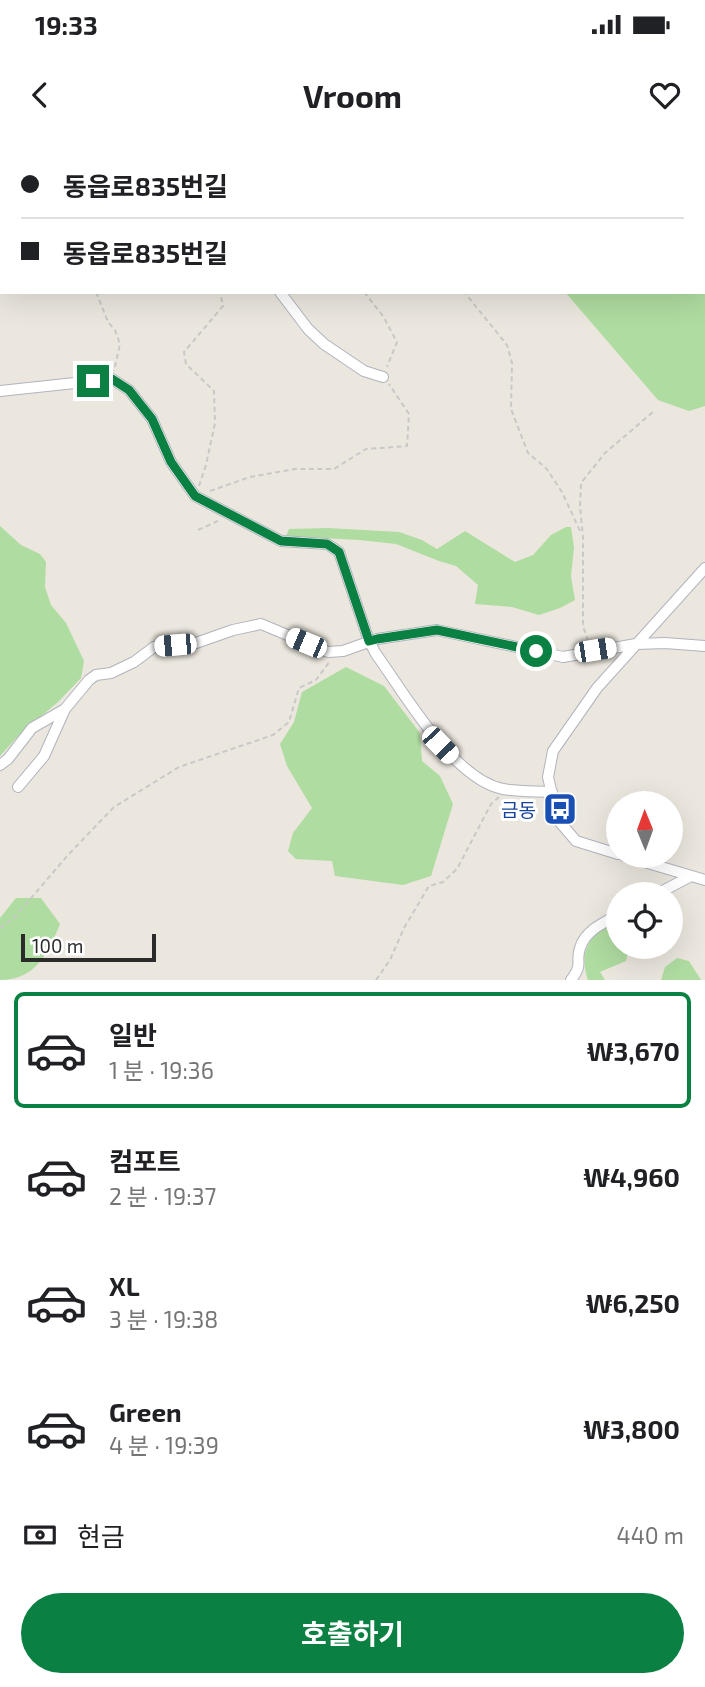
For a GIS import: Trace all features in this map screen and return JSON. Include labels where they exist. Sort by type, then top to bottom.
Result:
[{"type":"street","points":[[281,294],[308,329],[324,344],[364,371],[383,377]]},
{"type":"street","points":[[0,391],[112,379],[129,390],[152,419],[171,462],[195,496],[281,541],[327,544],[339,552],[369,641],[440,745],[456,761],[480,779],[502,789],[552,792]]},
{"type":"street","points":[[606,850],[576,841],[558,820],[548,777],[553,751],[597,688],[705,568]]},
{"type":"street","points":[[0,765],[32,729],[65,709],[96,675],[111,673],[134,662],[154,647],[196,643],[261,624],[328,652],[377,639],[437,630],[563,657],[636,644],[705,646]]},
{"type":"street","points":[[18,787],[44,756],[65,709]]},
{"type":"street","points":[[664,868],[705,880]]},
{"type":"street","points":[[680,882],[691,876]]},
{"type":"street","points":[[571,980],[579,970],[580,948],[590,931],[606,922]]},
{"type":"path","points":[[97,294],[120,344],[112,379]]},
{"type":"path","points":[[195,496],[206,465],[215,423],[214,391],[186,364],[184,352],[223,306],[220,294]]},
{"type":"path","points":[[195,496],[261,475],[295,469],[334,469],[366,449],[407,446],[409,414],[383,377],[397,342],[383,316],[366,294]]},
{"type":"path","points":[[466,294],[507,345],[512,363],[510,409],[528,453],[545,468],[562,492],[583,537]]},
{"type":"path","points":[[592,651],[583,626],[581,483],[605,453],[653,412]]},
{"type":"path","points":[[198,530],[232,515]]},
{"type":"path","points":[[0,928],[14,918],[114,807],[179,767],[273,735],[289,722],[299,688],[316,680],[337,651]]},
{"type":"path","points":[[376,980],[390,960],[404,928],[429,886],[443,882],[457,869],[491,804],[508,789]]},
{"type":"green space","points":[[567,294],[705,294],[705,406],[689,411],[658,400]]},
{"type":"green space","points":[[0,526],[21,545],[40,554],[46,562],[45,587],[51,605],[66,623],[84,661],[81,678],[0,756]]},
{"type":"green space","points":[[571,527],[574,548],[571,576],[575,600],[539,615],[512,607],[475,604],[478,585],[456,566],[396,544],[286,536],[289,529],[399,532],[437,549],[465,531],[515,562],[533,555],[551,535]]},
{"type":"green space","points":[[346,667],[384,686],[420,733],[422,761],[440,776],[453,804],[431,876],[403,885],[335,876],[332,861],[296,859],[288,851],[293,833],[312,808],[287,766],[280,744],[294,722],[302,692]]},
{"type":"green space","points":[[16,898],[41,898],[60,924],[51,945],[32,970],[12,979],[0,980],[0,918]]},
{"type":"green space","points":[[606,927],[606,959],[626,961],[600,972],[605,980],[588,980],[585,970],[586,951],[600,931]]},
{"type":"green space","points":[[676,959],[689,961],[701,980],[661,980],[665,967]]},
{"type":"place","name":"금동","points":[[560,809]]},
{"type":"route","points":[[93,381],[112,379],[129,390],[152,419],[171,462],[195,496],[281,541],[327,544],[339,552],[369,641],[437,630],[536,651]]}]
